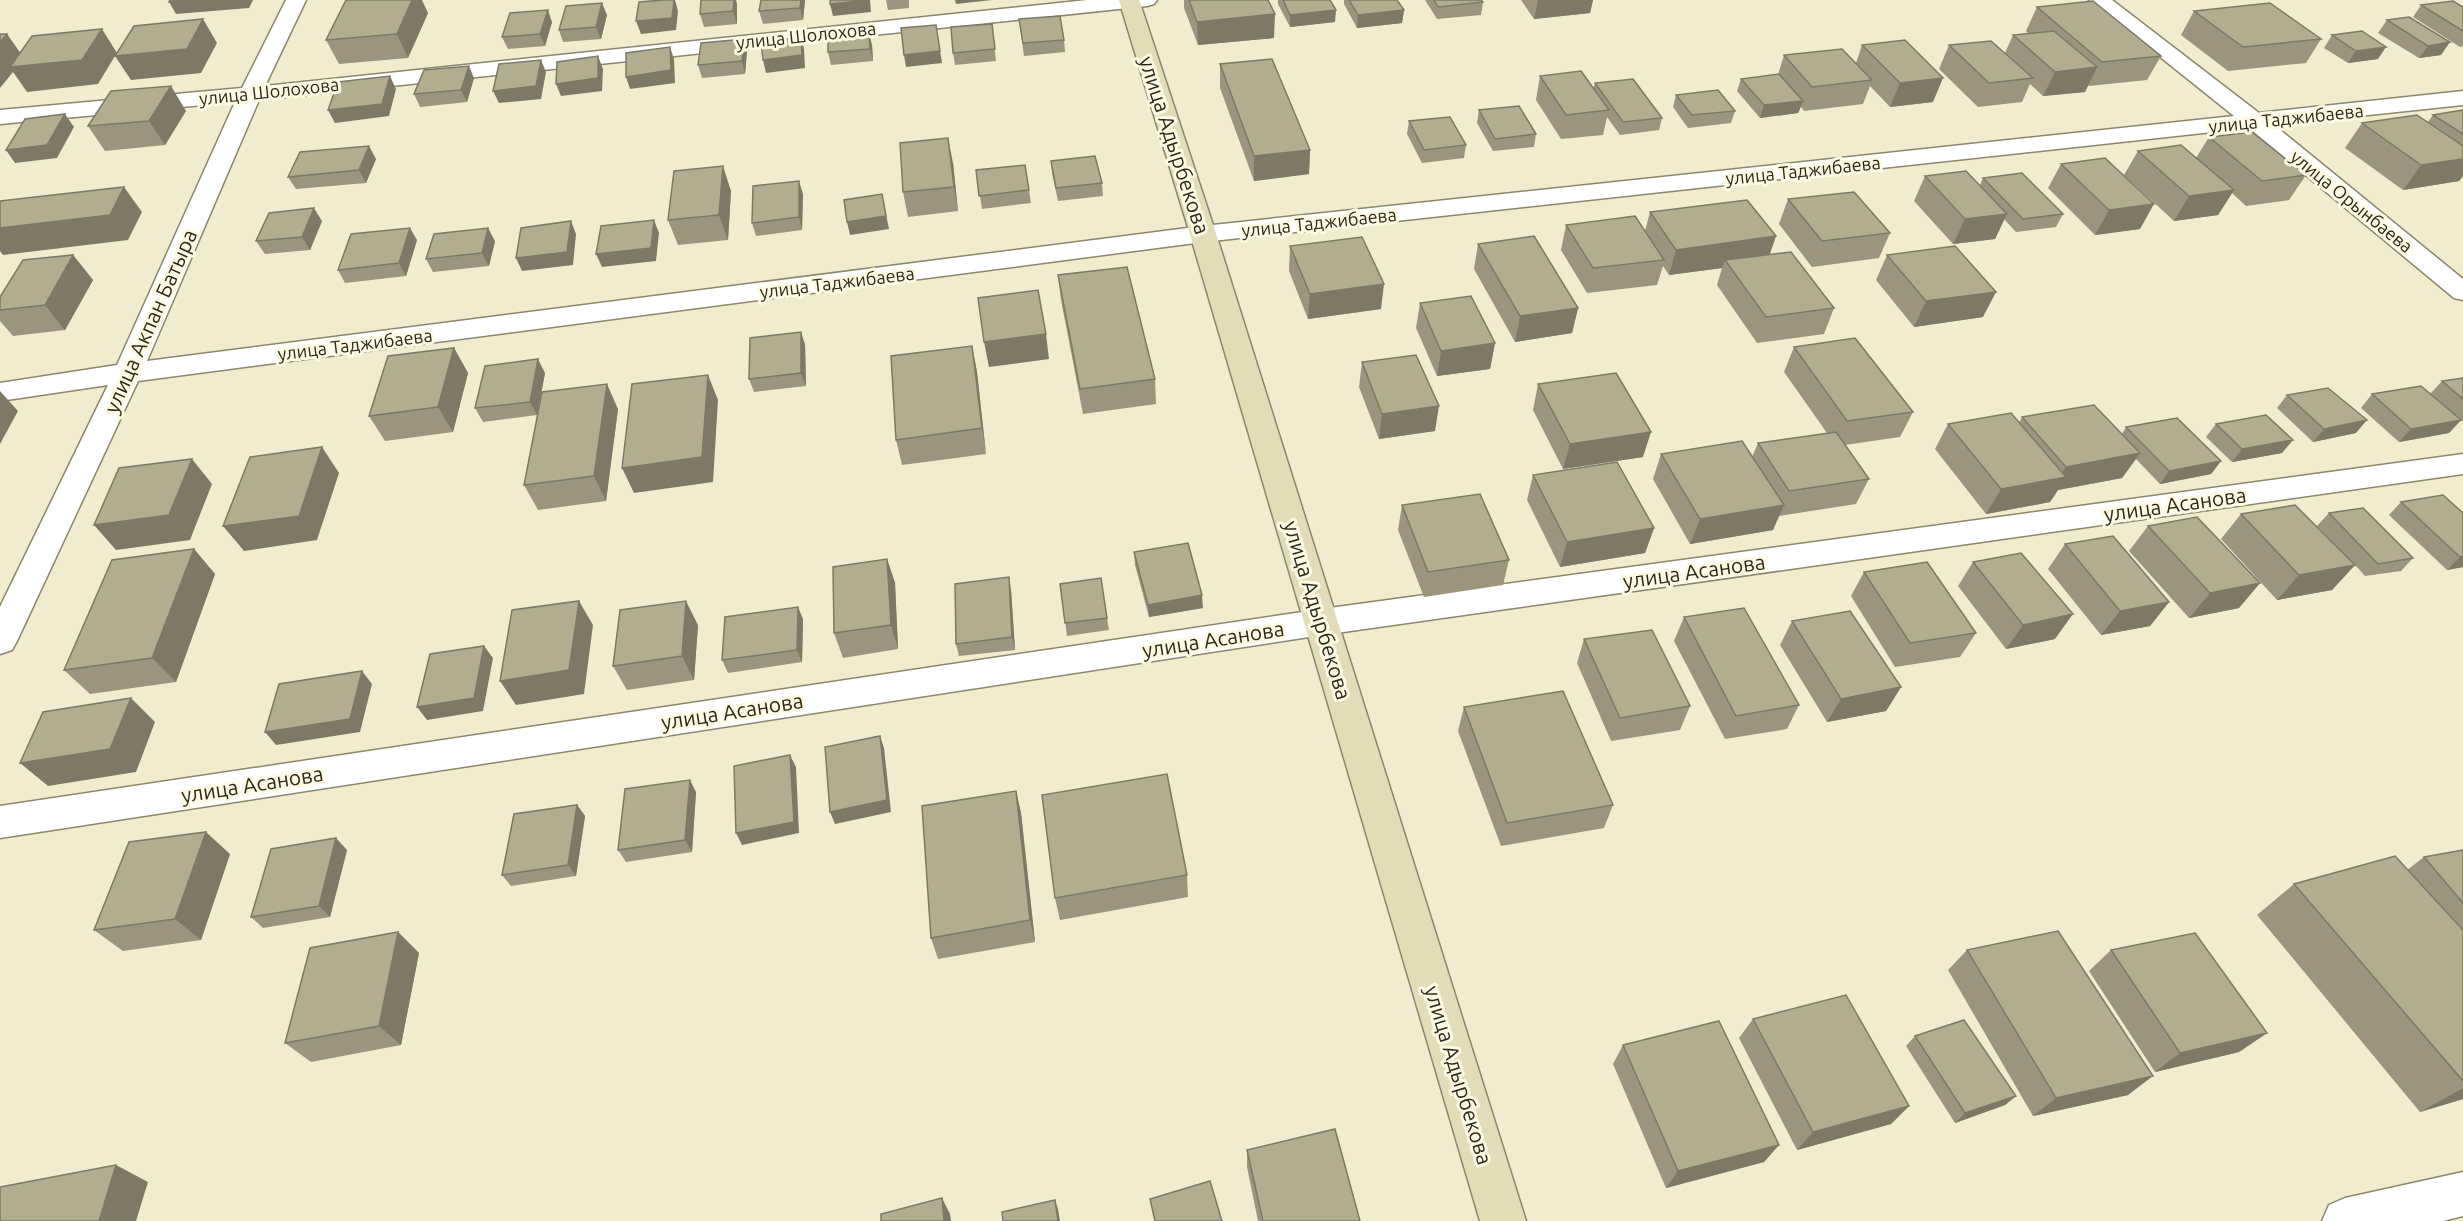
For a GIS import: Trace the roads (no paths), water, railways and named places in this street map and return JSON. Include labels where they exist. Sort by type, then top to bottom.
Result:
[{"type":"main road","name":"улица Адырбекова","points":[[1135,1],[1203,234],[1503,1221]]},
{"type":"street","name":"улица Акпан Батыра","points":[[0,641],[128,373],[250,94],[296,0]]},
{"type":"street","name":"улица Орынбаева","points":[[2099,0],[2255,121],[2463,292]]},
{"type":"street","name":"улица Шолохова","points":[[0,117],[250,94],[1135,1]]},
{"type":"street","name":"улица Таджибаева","points":[[0,392],[128,373],[1203,234],[2463,98]]},
{"type":"street","name":"улица Асанова","points":[[0,822],[1322,622],[2463,464]]},
{"type":"street","points":[[2345,1221],[2463,1194]]}]
